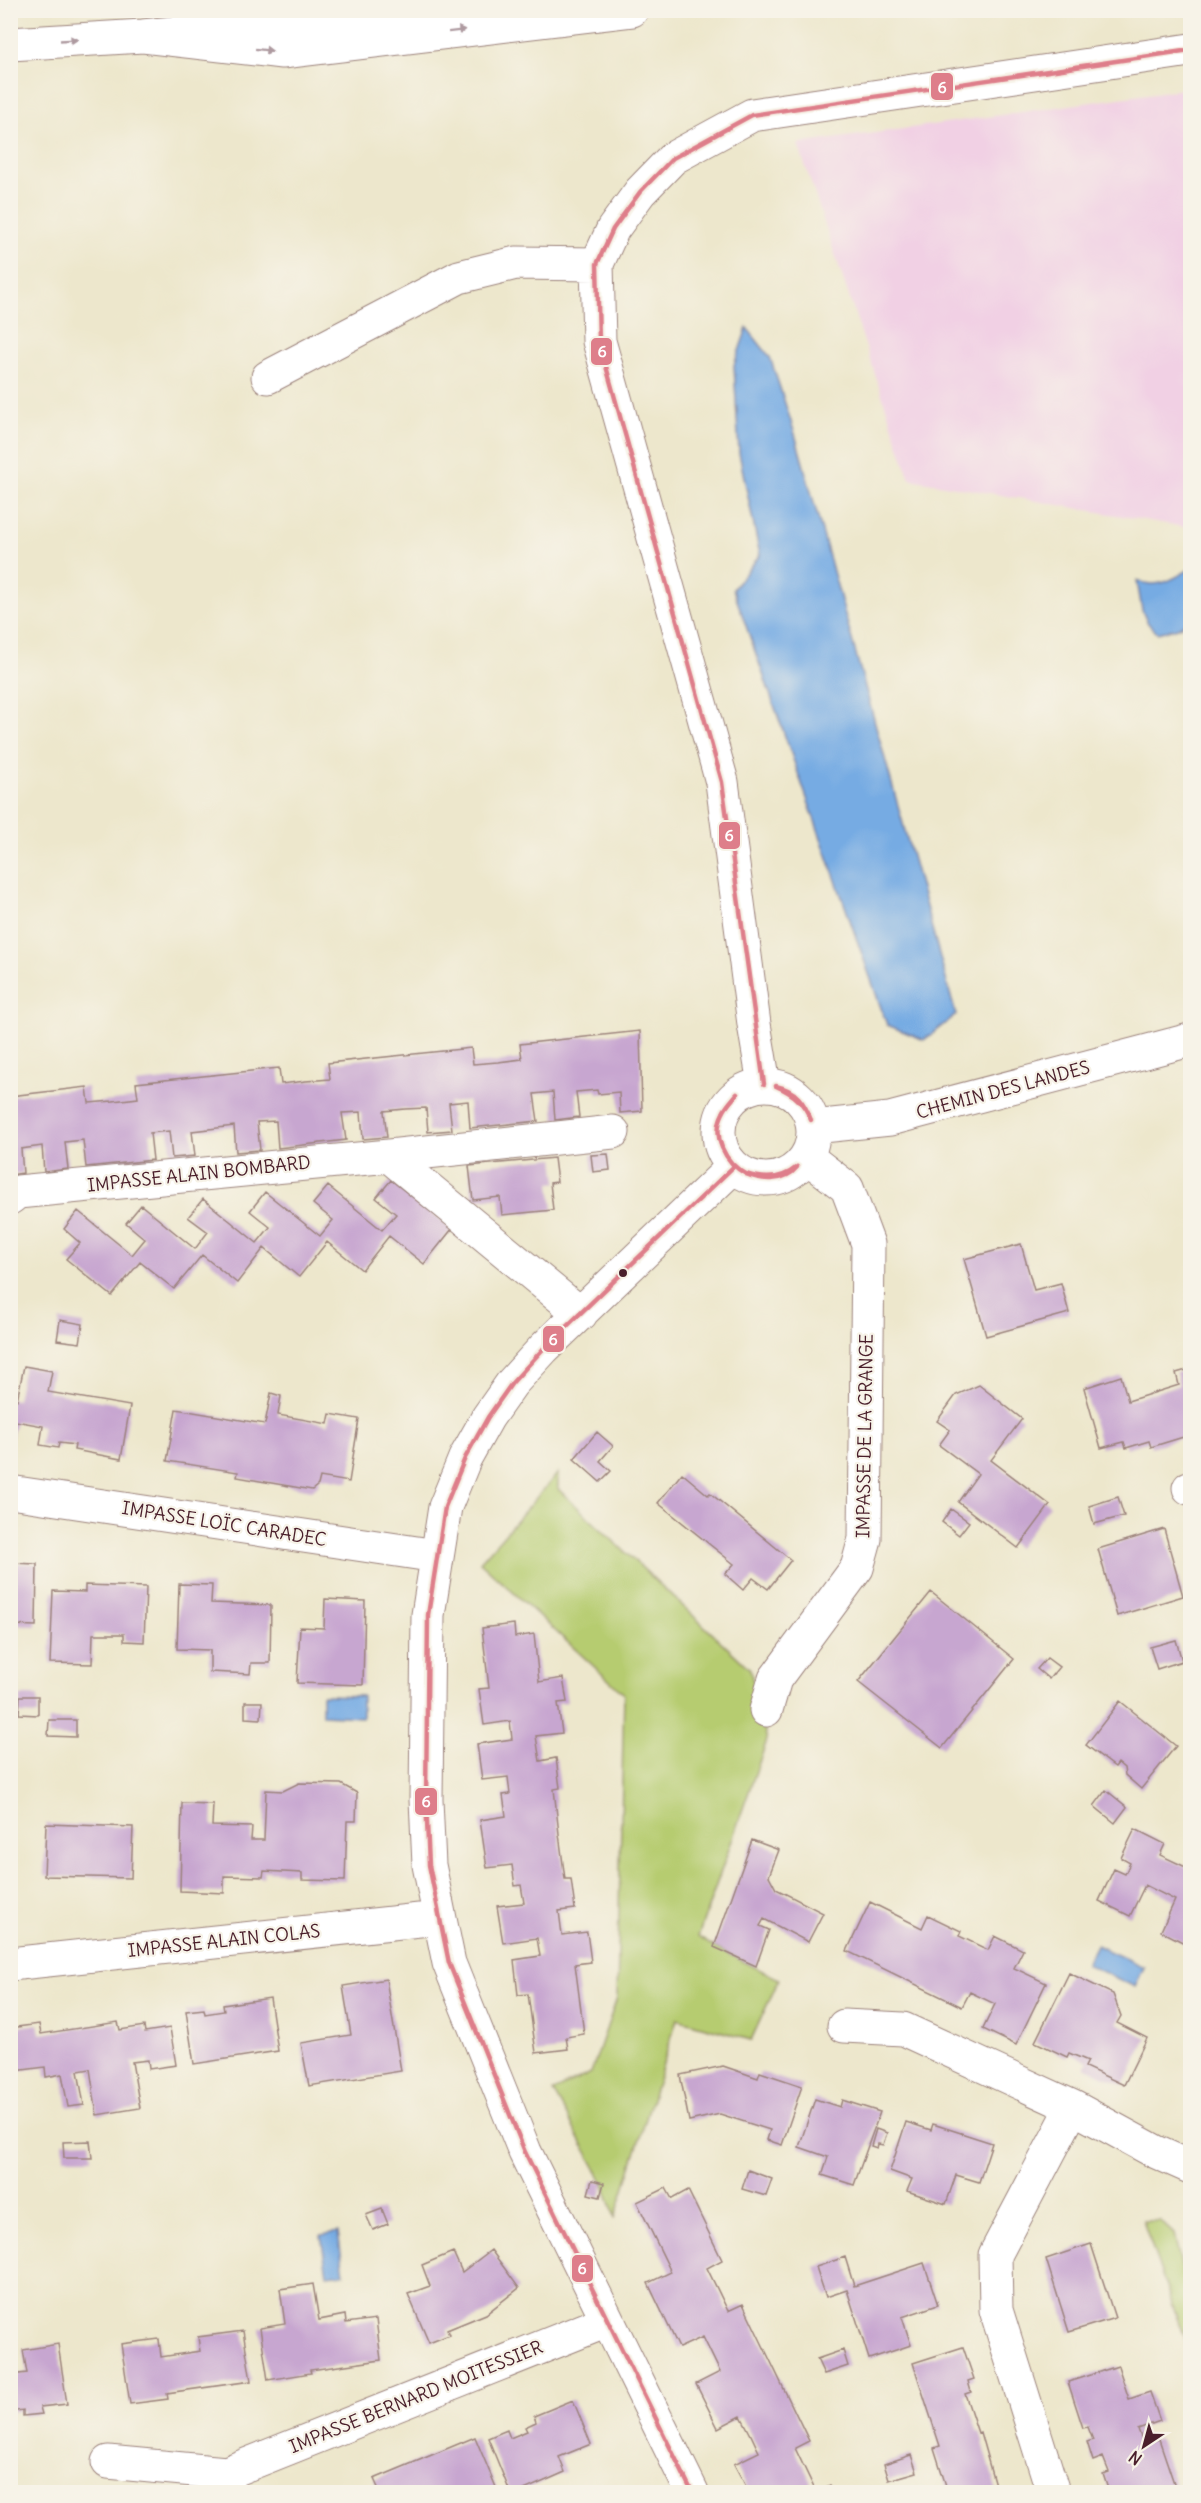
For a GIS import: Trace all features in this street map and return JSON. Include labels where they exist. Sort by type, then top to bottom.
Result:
[{"type":"main road","points":[[10,44],[143,36],[412,10]]},
{"type":"main road","points":[[143,36],[282,52],[632,10]]},
{"type":"main road","points":[[764,1084],[722,782],[599,341],[597,264],[613,229],[640,192],[673,158],[752,116],[1191,50]]},
{"type":"main road","points":[[268,377],[459,277],[516,263],[597,264]]},
{"type":"main road","name":"CHEMIN DES LANDES","points":[[810,1142],[1191,1040]]},
{"type":"main road","points":[[764,1084],[791,1091],[802,1101],[810,1113],[810,1142],[798,1168],[772,1179],[752,1177],[733,1167],[725,1156],[718,1130],[727,1103],[750,1087],[764,1084]]},
{"type":"main road","name":"IMPASSE ALAIN BOMBARD","points":[[10,1197],[18,1192],[613,1132]]},
{"type":"main road","name":"IMPASSE DE LA GRANGE","points":[[766,1710],[775,1679],[857,1568],[865,1539],[868,1244],[847,1188],[810,1142]]},
{"type":"main road","points":[[389,1155],[581,1314]]},
{"type":"main road","points":[[692,2493],[525,2152],[449,1963],[429,1865],[426,1800],[428,1615],[445,1507],[465,1458],[488,1417],[528,1365],[733,1167]]},
{"type":"main road","name":"IMPASSE LOÏC CARADEC","points":[[10,1492],[437,1556]]},
{"type":"main road","name":"IMPASSE ALAIN COLAS","points":[[10,1964],[438,1918]]},
{"type":"main road","points":[[843,2026],[903,2029],[1073,2107],[1154,2151],[1191,2167]]},
{"type":"main road","points":[[1053,2493],[996,2310],[995,2255],[1073,2107]]},
{"type":"main road","name":"IMPASSE BERNARD MOITESSIER","points":[[108,2462],[224,2483],[607,2321]]},
{"type":"shaded area","points":[[1190,88],[1190,528],[910,479],[798,144]]},
{"type":"green space","points":[[558,1473],[558,1489],[750,1669],[767,1740],[698,1937],[779,1979],[751,2040],[677,2019],[615,2218],[604,2183],[553,2091],[591,2073],[617,1998],[624,1694],[480,1562]]},
{"type":"green space","points":[[1143,2221],[1160,2221],[1174,2234],[1183,2274],[1190,2272],[1190,2355]]},
{"type":"water","points":[[747,328],[770,357],[795,434],[956,1015],[924,1040],[887,1025],[733,589],[760,555],[739,453],[734,365]]},
{"type":"water","points":[[1190,569],[1190,619],[1178,628],[1157,633],[1147,622],[1142,610],[1137,581],[1158,584],[1171,580]]},
{"type":"water","points":[[322,1695],[362,1696],[362,1717],[322,1715]]},
{"type":"water","points":[[1096,1945],[1144,1967],[1135,1987],[1086,1964]]},
{"type":"water","points":[[338,2232],[344,2273],[327,2275],[321,2235]]},
{"type":"building","points":[[640,1031],[642,1111],[620,1113],[619,1092],[598,1094],[597,1090],[576,1092],[579,1117],[555,1120],[553,1092],[534,1094],[538,1121],[470,1128],[468,1101],[449,1103],[452,1130],[428,1132],[426,1108],[384,1111],[387,1137],[363,1139],[361,1112],[342,1113],[346,1140],[278,1148],[276,1121],[257,1122],[260,1150],[236,1152],[234,1126],[192,1131],[195,1156],[172,1158],[169,1131],[150,1133],[153,1160],[86,1167],[83,1140],[65,1142],[68,1169],[44,1172],[42,1146],[21,1149],[23,1173],[10,1175],[10,1096],[87,1087],[89,1103],[113,1101],[138,1098],[136,1083],[279,1068],[281,1084],[330,1079],[328,1063],[471,1048],[473,1064],[498,1062],[522,1059],[520,1044]]},
{"type":"building","points":[[608,1154],[610,1170],[593,1172],[591,1155]]},
{"type":"building","points":[[554,1158],[557,1182],[550,1183],[553,1210],[502,1215],[500,1197],[473,1200],[469,1166]]},
{"type":"building","points":[[391,1180],[452,1229],[424,1264],[389,1236],[362,1270],[327,1242],[299,1277],[264,1248],[237,1283],[202,1255],[174,1289],[140,1262],[112,1296],[66,1259],[80,1243],[64,1229],[78,1211],[132,1255],[145,1239],[126,1223],[141,1205],[195,1249],[208,1232],[188,1217],[203,1199],[257,1243],[270,1227],[250,1211],[265,1192],[320,1236],[333,1220],[313,1204],[328,1186],[382,1230],[396,1214],[376,1198]]},
{"type":"building","points":[[1021,1244],[1034,1290],[1061,1283],[1069,1313],[986,1336],[964,1259]]},
{"type":"building","points":[[60,1320],[83,1324],[80,1343],[57,1340]]},
{"type":"building","points":[[24,1366],[52,1371],[48,1392],[130,1406],[121,1459],[74,1450],[75,1445],[59,1443],[58,1448],[40,1445],[43,1426],[16,1421],[10,1444],[10,1399],[17,1400]]},
{"type":"building","points":[[1190,1369],[1190,1412],[1187,1412],[1190,1435],[1151,1447],[1149,1441],[1126,1448],[1124,1442],[1101,1448],[1084,1388],[1121,1376],[1128,1401],[1179,1385],[1176,1373]]},
{"type":"building","points":[[979,1385],[1022,1419],[991,1460],[1050,1505],[1018,1548],[958,1502],[978,1474],[939,1445],[950,1430],[937,1421],[956,1395]]},
{"type":"building","points":[[271,1393],[281,1396],[278,1415],[328,1424],[330,1414],[359,1419],[349,1482],[320,1477],[318,1485],[312,1490],[237,1477],[238,1472],[167,1461],[176,1409],[265,1424]]},
{"type":"building","points":[[597,1432],[613,1446],[600,1461],[611,1471],[600,1482],[574,1459]]},
{"type":"building","points":[[682,1473],[708,1495],[710,1493],[791,1560],[768,1589],[753,1578],[743,1590],[725,1574],[734,1564],[658,1503]]},
{"type":"building","points":[[1118,1497],[1124,1516],[1094,1524],[1089,1506]]},
{"type":"building","points":[[951,1509],[969,1522],[959,1535],[942,1522]]},
{"type":"building","points":[[1164,1529],[1183,1596],[1117,1616],[1098,1549]]},
{"type":"building","points":[[10,1563],[37,1564],[36,1626],[10,1625]]},
{"type":"building","points":[[179,1584],[212,1585],[211,1603],[271,1605],[270,1663],[251,1663],[250,1674],[210,1672],[210,1650],[177,1649]]},
{"type":"building","points":[[85,1585],[146,1587],[144,1642],[124,1641],[124,1634],[93,1634],[92,1664],[50,1663],[53,1591],[85,1592]]},
{"type":"building","points":[[931,1592],[1014,1659],[942,1748],[858,1682]]},
{"type":"building","points":[[325,1599],[365,1601],[363,1685],[297,1683],[300,1627],[324,1628]]},
{"type":"building","points":[[514,1624],[515,1637],[534,1634],[539,1682],[563,1678],[567,1702],[558,1703],[562,1733],[536,1736],[540,1761],[556,1758],[560,1788],[554,1789],[559,1834],[565,1879],[571,1879],[575,1909],[559,1911],[562,1935],[587,1932],[591,1962],[575,1964],[584,2034],[566,2037],[568,2049],[536,2053],[528,1994],[518,1995],[514,1960],[540,1956],[537,1938],[503,1943],[497,1906],[524,1903],[521,1885],[515,1886],[512,1865],[487,1868],[480,1820],[506,1816],[503,1795],[510,1794],[508,1777],[482,1780],[477,1744],[512,1739],[510,1721],[484,1725],[479,1689],[489,1688],[482,1628]]},
{"type":"building","points":[[1176,1640],[1182,1661],[1157,1669],[1150,1647]]},
{"type":"building","points":[[1047,1658],[1059,1667],[1049,1679],[1037,1669]]},
{"type":"building","points":[[20,1696],[38,1696],[38,1715],[19,1714]]},
{"type":"building","points":[[1120,1701],[1176,1746],[1141,1789],[1125,1775],[1124,1768],[1118,1763],[1115,1767],[1086,1745]]},
{"type":"building","points":[[245,1702],[262,1702],[261,1719],[245,1718]]},
{"type":"building","points":[[49,1720],[76,1720],[76,1737],[48,1736]]},
{"type":"building","points":[[299,1783],[341,1784],[357,1793],[356,1821],[347,1821],[345,1881],[302,1880],[302,1873],[264,1871],[263,1877],[224,1876],[224,1893],[180,1891],[182,1803],[213,1804],[212,1826],[252,1827],[251,1840],[264,1840],[266,1790],[283,1791]]},
{"type":"building","points":[[1106,1790],[1127,1807],[1115,1823],[1094,1806]]},
{"type":"building","points":[[46,1824],[133,1827],[131,1878],[44,1876]]},
{"type":"building","points":[[1135,1829],[1165,1844],[1160,1855],[1190,1869],[1190,1946],[1161,1931],[1175,1900],[1145,1885],[1130,1916],[1099,1901],[1114,1869],[1125,1874],[1130,1863],[1121,1858]]},
{"type":"building","points":[[752,1840],[779,1850],[769,1876],[776,1889],[823,1913],[808,1942],[764,1919],[760,1926],[769,1930],[756,1966],[714,1947]]},
{"type":"building","points":[[870,1902],[922,1928],[928,1915],[961,1931],[959,1936],[988,1950],[995,1936],[1023,1950],[1014,1968],[1046,1983],[1016,2045],[983,2029],[995,2004],[970,1992],[962,2007],[847,1951]]},
{"type":"building","points":[[1069,1973],[1113,1994],[1121,2016],[1117,2023],[1147,2038],[1124,2085],[1085,2067],[1088,2061],[1069,2053],[1067,2057],[1035,2042]]},
{"type":"building","points":[[386,1979],[401,2071],[309,2086],[301,2043],[351,2035],[343,1986]]},
{"type":"building","points":[[270,1998],[278,2051],[194,2064],[186,2011],[204,2009],[205,2014],[224,2011],[223,2005]]},
{"type":"building","points":[[118,2022],[120,2030],[144,2026],[145,2032],[170,2028],[176,2065],[149,2069],[148,2060],[132,2062],[140,2108],[97,2115],[90,2069],[78,2071],[84,2105],[68,2107],[62,2074],[46,2077],[45,2067],[15,2071],[10,2078],[10,2028],[39,2024],[41,2034]]},
{"type":"building","points":[[723,2066],[758,2078],[760,2072],[802,2086],[782,2145],[767,2140],[770,2130],[720,2114],[689,2121],[680,2075]]},
{"type":"building","points":[[12,2090],[15,2110],[10,2111],[10,2091]]},
{"type":"building","points":[[815,2099],[840,2107],[842,2100],[880,2112],[854,2185],[822,2175],[828,2157],[799,2147]]},
{"type":"building","points":[[906,2122],[931,2130],[933,2124],[992,2143],[979,2182],[956,2175],[946,2204],[907,2191],[912,2179],[890,2171]]},
{"type":"building","points":[[876,2129],[887,2133],[883,2145],[878,2144],[877,2148],[871,2146]]},
{"type":"building","points":[[90,2141],[92,2158],[64,2158],[63,2142]]},
{"type":"building","points":[[748,2170],[772,2179],[766,2196],[742,2189]]},
{"type":"building","points":[[592,2180],[604,2183],[600,2197],[588,2194]]},
{"type":"building","points":[[666,2188],[672,2199],[688,2190],[722,2260],[707,2268],[728,2311],[743,2304],[809,2441],[795,2448],[816,2492],[749,2492],[734,2464],[759,2452],[751,2435],[741,2416],[718,2428],[696,2384],[720,2372],[703,2337],[679,2348],[648,2283],[671,2272],[637,2202]]},
{"type":"building","points":[[382,2209],[388,2224],[373,2230],[366,2215]]},
{"type":"building","points":[[1091,2244],[1115,2318],[1069,2332],[1046,2259]]},
{"type":"building","points":[[491,2250],[519,2288],[486,2314],[447,2330],[449,2335],[429,2343],[408,2294],[430,2286],[422,2265],[453,2252],[462,2272]]},
{"type":"building","points":[[845,2257],[854,2286],[924,2263],[938,2305],[902,2317],[911,2345],[869,2359],[847,2290],[826,2297],[816,2267]]},
{"type":"building","points":[[313,2284],[319,2320],[345,2315],[346,2323],[376,2319],[381,2360],[310,2370],[311,2373],[268,2380],[260,2328],[285,2324],[280,2289]]},
{"type":"building","points":[[243,2331],[251,2381],[167,2393],[168,2399],[130,2404],[121,2344],[159,2339],[161,2357],[200,2351],[198,2337]]},
{"type":"building","points":[[58,2344],[67,2404],[40,2407],[42,2414],[23,2416],[23,2410],[10,2412],[10,2375],[27,2373],[23,2350]]},
{"type":"building","points":[[963,2347],[974,2379],[968,2381],[971,2392],[965,2394],[978,2433],[980,2432],[997,2492],[948,2492],[934,2448],[940,2446],[913,2363]]},
{"type":"building","points":[[843,2350],[848,2366],[824,2374],[817,2359]]},
{"type":"building","points":[[1118,2366],[1129,2399],[1150,2392],[1160,2421],[1138,2429],[1143,2443],[1159,2439],[1177,2492],[1109,2492],[1103,2474],[1109,2472],[1103,2457],[1093,2461],[1087,2442],[1093,2440],[1088,2427],[1083,2428],[1068,2382]]},
{"type":"building","points":[[573,2400],[591,2444],[559,2457],[565,2472],[524,2490],[525,2492],[510,2492],[488,2438],[507,2430],[510,2438],[527,2431],[525,2427],[536,2422],[534,2416]]},
{"type":"building","points":[[475,2437],[498,2492],[380,2492],[374,2479]]},
{"type":"building","points":[[10,2453],[14,2467],[12,2480],[10,2480]]},
{"type":"building","points":[[911,2455],[917,2472],[889,2480],[884,2464]]},
{"type":"building","points":[[830,2485],[834,2492],[816,2492]]},
{"type":"transit line","name":"6","points":[[764,1084],[722,782],[599,341],[597,264],[613,229],[640,192],[673,158],[752,115],[1190,50]]},
{"type":"transit line","name":"6","points":[[776,1086],[794,1094],[811,1120]]},
{"type":"transit line","name":"6","points":[[776,1086],[798,1099],[811,1120]]},
{"type":"transit line","name":"6","points":[[737,1094],[723,1113],[719,1140],[726,1156],[746,1174]]},
{"type":"transit line","name":"6","points":[[692,2492],[525,2152],[449,1963],[429,1865],[426,1800],[428,1615],[445,1507],[465,1458],[488,1417],[512,1383],[544,1348],[733,1167]]},
{"type":"transit line","name":"6","points":[[746,1174],[773,1178],[797,1167]]},
{"type":"transit line","name":"6","points":[[746,1174],[773,1179],[780,1178],[797,1167]]}]
